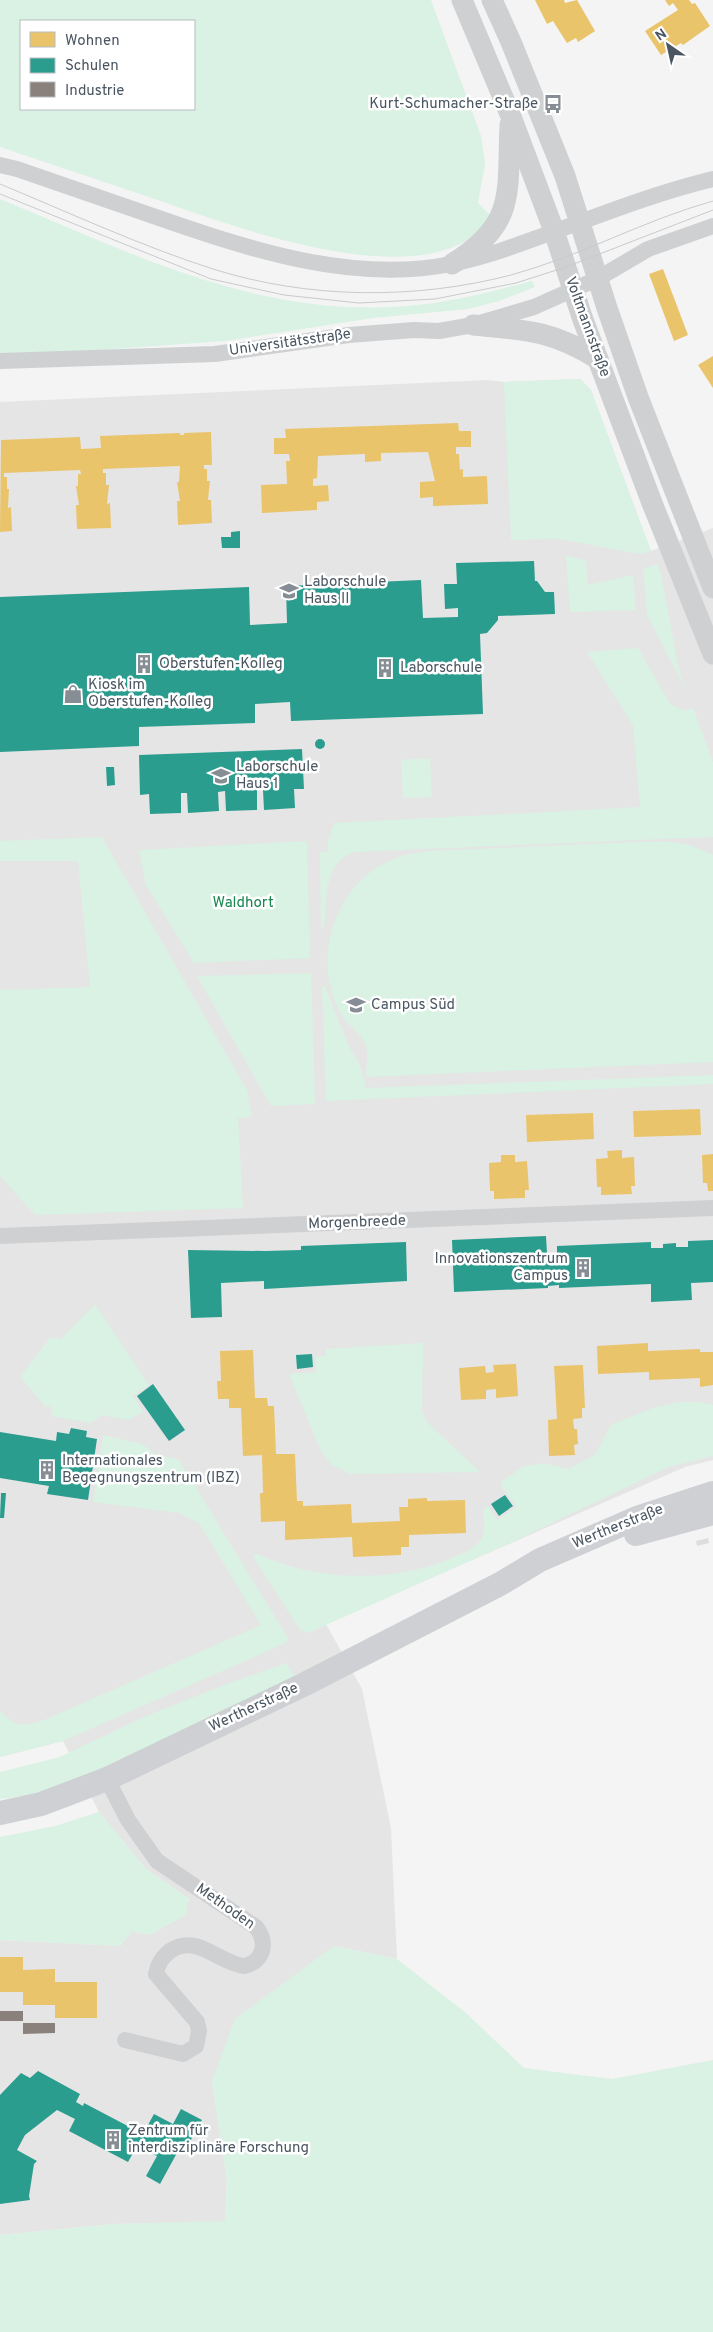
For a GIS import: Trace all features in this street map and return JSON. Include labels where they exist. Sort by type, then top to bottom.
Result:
[{"type":"main road","name":"Wertherstraße","points":[[0,1813],[41,1804],[107,1779],[305,1684],[500,1584],[540,1560],[588,1538],[662,1509],[713,1493]]},
{"type":"main road","name":"Wertherstraße","points":[[500,1584],[645,1531],[713,1513]]},
{"type":"street","name":"Voltmannstraße","points":[[462,0],[510,114],[554,231],[598,359],[713,654]]},
{"type":"street","name":"Voltmannstraße","points":[[492,0],[546,128],[580,222],[597,279],[638,398],[713,588]]},
{"type":"street","points":[[452,264],[476,249],[490,235],[504,209],[507,196],[510,114]]},
{"type":"street","points":[[0,159],[17,169]]},
{"type":"street","points":[[0,165],[17,169],[230,243],[308,262],[388,270],[422,269],[452,264],[676,189],[713,179]]},
{"type":"street","points":[[574,290],[597,279],[648,249],[713,226]]},
{"type":"street","name":"Universitätsstraße","points":[[0,361],[215,354],[349,335],[414,330],[439,331],[516,314],[574,290]]},
{"type":"street","points":[[473,325],[542,332],[566,340],[598,359]]},
{"type":"street","name":"Morgenbreede","points":[[0,1236],[713,1208]]},
{"type":"street","name":"Methoden","points":[[107,1779],[128,1820],[158,1862],[256,1927],[263,1938],[264,1949],[252,1964],[244,1966],[192,1945],[175,1948],[160,1960],[156,1974],[197,2022],[199,2031],[196,2046],[183,2054],[126,2040]]},
{"type":"shaded area","name":"Campus Süd","points":[[580,379],[591,390],[651,551],[713,528],[713,1460],[685,1467],[326,1624],[362,1689],[391,1828],[397,1959],[334,1946],[212,2081],[227,2179],[225,2222],[113,2224],[0,2235],[0,1940],[120,1946],[132,1931],[149,1935],[185,1915],[189,1899],[145,1868],[99,1812],[63,1741],[0,1757],[0,402],[488,380],[504,382]]},
{"type":"green space","points":[[0,0],[431,0],[481,136],[485,164],[478,203],[490,215],[479,231],[449,249],[411,256],[367,255],[320,248],[227,224],[0,147]]},
{"type":"green space","points":[[0,199],[99,241],[197,278],[248,292],[299,302],[352,307],[422,305],[454,300],[532,281],[535,287],[499,301],[468,309],[373,318],[225,341],[0,357]]},
{"type":"green space","points":[[580,379],[591,390],[651,551],[639,554],[559,539],[511,540],[504,382]]},
{"type":"green space","points":[[566,555],[586,561],[588,585],[633,575],[636,610],[570,612]]},
{"type":"green space","points":[[657,564],[661,574],[678,665],[685,688],[647,615],[643,569]]},
{"type":"green space","points":[[638,648],[670,704],[685,711],[693,708],[713,762],[713,837],[355,852],[337,864],[332,873],[327,894],[324,927],[321,928],[320,852],[328,852],[328,842],[334,823],[640,807],[633,725],[587,652]]},
{"type":"green space","points":[[430,758],[432,797],[403,798],[401,760]]},
{"type":"green space","points":[[102,837],[247,1090],[252,1117],[238,1118],[243,1208],[35,1215],[0,1176],[0,990],[90,987],[78,861],[0,861],[0,841]]},
{"type":"green space","name":"Waldhort","points":[[307,841],[310,958],[194,963],[146,885],[139,850]]},
{"type":"green space","points":[[662,841],[687,844],[713,855],[713,1062],[366,1077],[366,1046],[338,1009],[332,992],[328,968],[328,948],[333,928],[341,909],[352,891],[366,876],[383,864],[402,856],[428,851]]},
{"type":"green space","points":[[311,973],[315,1104],[271,1106],[197,976]]},
{"type":"green space","points":[[322,986],[325,986],[349,1047],[360,1065],[366,1088],[713,1075],[713,1084],[326,1101]]},
{"type":"green space","points":[[95,1304],[149,1385],[133,1396],[143,1412],[128,1420],[102,1415],[91,1423],[51,1416],[52,1407],[45,1406],[20,1377],[50,1338],[61,1339]]},
{"type":"green space","points":[[423,1343],[422,1411],[426,1421],[480,1472],[351,1474],[332,1465],[320,1449],[289,1374],[316,1372],[316,1356],[326,1356],[326,1349]]},
{"type":"green space","points":[[679,1402],[701,1402],[713,1405],[713,1456],[669,1467],[512,1542],[308,1633],[300,1630],[253,1556],[258,1554],[303,1570],[352,1576],[401,1573],[447,1560],[469,1550],[480,1541],[484,1529],[483,1508],[488,1506],[497,1520],[517,1507],[502,1487],[501,1482],[524,1466],[544,1463],[568,1469],[595,1455],[610,1426],[653,1408]]},
{"type":"green space","points":[[103,1435],[142,1444],[155,1454],[179,1460],[288,1638],[286,1643],[63,1741],[0,1757],[0,1711],[11,1721],[24,1725],[44,1720],[261,1625],[199,1523],[179,1513],[93,1502]]},
{"type":"green space","points":[[287,1663],[294,1677],[117,1762],[40,1792],[0,1799],[0,1772],[60,1757],[146,1716],[229,1683]]},
{"type":"green space","points":[[99,1812],[145,1868],[189,1899],[186,1915],[149,1935],[132,1931],[120,1946],[0,1940],[0,1837],[55,1826]]},
{"type":"green space","points":[[334,1946],[397,1959],[466,2013],[524,2068],[612,2079],[713,2060],[713,2332],[0,2332],[0,2235],[113,2224],[225,2221],[227,2179],[212,2081],[235,2019]]},
{"type":"building: Wohnen","points":[[535,0],[564,0],[565,3],[577,0],[595,31],[578,42],[576,38],[567,43],[553,21],[547,24]]},
{"type":"building: Wohnen","points":[[665,0],[689,0],[692,4],[695,3],[710,26],[683,45],[681,43],[661,55],[645,31],[678,10],[673,3],[669,6]]},
{"type":"building: Wohnen","points":[[663,269],[688,335],[674,341],[649,274]]},
{"type":"building: Wohnen","points":[[713,356],[713,388],[698,365]]},
{"type":"building: Wohnen","points":[[458,423],[459,431],[471,431],[471,447],[456,447],[456,454],[459,454],[460,470],[463,469],[463,477],[487,476],[488,504],[433,506],[433,497],[420,498],[420,482],[435,481],[428,452],[381,453],[381,461],[365,462],[365,454],[318,456],[317,478],[313,479],[313,486],[328,485],[329,501],[317,502],[317,510],[262,513],[261,485],[287,484],[286,461],[290,461],[289,454],[274,454],[274,438],[286,438],[285,429]]},
{"type":"building: Wohnen","points":[[211,432],[212,465],[204,465],[204,469],[207,469],[207,481],[210,481],[208,500],[211,500],[212,523],[178,525],[177,501],[180,501],[177,482],[179,482],[180,466],[103,469],[103,473],[106,473],[106,485],[109,485],[107,504],[110,503],[111,528],[77,529],[76,505],[79,505],[76,486],[78,486],[78,474],[81,474],[80,470],[4,473],[4,477],[7,477],[7,489],[9,489],[8,508],[11,507],[12,531],[0,532],[1,440],[80,437],[81,449],[101,448],[100,436],[180,433],[180,435],[184,435],[184,433]]},
{"type":"building: Wohnen","points":[[700,1109],[701,1135],[634,1137],[633,1111]]},
{"type":"building: Wohnen","points":[[593,1113],[594,1139],[527,1142],[526,1115]]},
{"type":"building: Wohnen","points":[[622,1150],[622,1158],[634,1157],[635,1186],[631,1186],[632,1194],[601,1195],[601,1187],[597,1187],[596,1159],[608,1158],[607,1151]]},
{"type":"building: Wohnen","points":[[713,1154],[713,1191],[708,1191],[707,1183],[703,1183],[702,1155]]},
{"type":"building: Wohnen","points":[[501,1155],[515,1155],[515,1162],[527,1161],[529,1190],[525,1190],[525,1198],[494,1199],[494,1191],[490,1191],[489,1163],[501,1162]]},
{"type":"building: Wohnen","points":[[648,1343],[648,1351],[700,1349],[700,1352],[713,1352],[713,1385],[700,1387],[700,1378],[649,1380],[649,1372],[598,1374],[597,1346]]},
{"type":"building: Wohnen","points":[[253,1350],[255,1398],[267,1398],[268,1406],[274,1406],[276,1454],[295,1454],[297,1501],[303,1501],[303,1506],[351,1504],[352,1523],[400,1521],[399,1507],[408,1507],[408,1499],[427,1498],[427,1501],[465,1500],[466,1533],[409,1535],[409,1547],[401,1547],[401,1555],[353,1557],[352,1537],[285,1540],[285,1521],[261,1522],[260,1493],[263,1493],[262,1455],[243,1456],[241,1408],[229,1408],[229,1399],[218,1399],[217,1381],[221,1381],[220,1351]]},
{"type":"building: Wohnen","points":[[516,1364],[518,1396],[496,1398],[496,1389],[486,1390],[486,1399],[461,1400],[459,1368],[485,1366],[486,1373],[494,1372],[493,1365]]},
{"type":"building: Wohnen","points":[[583,1365],[585,1408],[582,1408],[582,1418],[573,1419],[574,1429],[577,1429],[578,1444],[574,1445],[575,1455],[549,1456],[548,1420],[557,1419],[554,1366]]},
{"type":"building: Wohnen","points":[[0,1957],[23,1957],[23,1970],[55,1969],[55,1982],[97,1982],[97,2018],[55,2018],[55,2005],[23,2005],[23,1992],[0,1992]]},
{"type":"building: Schulen","points":[[240,531],[240,548],[222,548],[221,537],[231,537],[231,532]]},
{"type":"building: Schulen","points":[[534,561],[535,581],[545,592],[554,592],[555,614],[498,616],[498,620],[487,633],[480,634],[483,714],[291,721],[290,702],[255,704],[255,723],[139,727],[139,746],[0,752],[0,597],[249,587],[250,625],[287,623],[286,586],[421,580],[423,618],[458,617],[458,608],[445,609],[444,584],[457,584],[456,563]]},
{"type":"building: Schulen","points":[[318,739],[322,739],[325,744],[324,748],[318,749],[315,746],[315,742]]},
{"type":"building: Schulen","name":"Laborschule Haus 1","points":[[302,749],[304,789],[294,789],[295,808],[264,810],[263,790],[257,790],[257,810],[226,811],[225,791],[218,792],[219,811],[188,813],[187,793],[181,793],[181,813],[150,814],[149,794],[140,795],[139,755]]},
{"type":"building: Schulen","points":[[106,767],[114,767],[115,785],[107,786]]},
{"type":"building: Schulen","name":"Innovationszentrum Campus","points":[[546,1236],[547,1253],[557,1253],[557,1246],[651,1242],[651,1248],[663,1248],[663,1244],[676,1243],[676,1247],[688,1247],[688,1241],[713,1240],[713,1282],[691,1283],[692,1300],[651,1302],[651,1284],[559,1288],[559,1285],[548,1286],[548,1288],[454,1292],[452,1240]]},
{"type":"building: Schulen","points":[[406,1242],[407,1281],[264,1289],[264,1281],[221,1283],[222,1317],[191,1318],[188,1250],[301,1250],[301,1246]]},
{"type":"building: Schulen","points":[[312,1354],[313,1367],[297,1369],[296,1355]]},
{"type":"building: Schulen","points":[[153,1384],[185,1430],[169,1441],[137,1396]]},
{"type":"building: Schulen","name":"Internationales Begegnungszentrum (IBZ)","points":[[71,1428],[87,1431],[86,1437],[97,1439],[88,1500],[47,1494],[49,1486],[0,1478],[0,1432],[56,1441],[57,1432],[69,1434]]},
{"type":"building: Schulen","points":[[1,1493],[6,1493],[4,1518],[0,1518]]},
{"type":"building: Schulen","points":[[505,1495],[513,1506],[499,1516],[491,1504]]},
{"type":"building: Schulen","name":"Zentrum für interdisziplinäre Forschung","points":[[38,2071],[80,2094],[76,2102],[83,2106],[84,2103],[143,2134],[154,2114],[173,2124],[181,2109],[202,2120],[188,2145],[183,2142],[160,2184],[146,2176],[157,2156],[137,2146],[128,2162],[69,2131],[75,2119],[57,2110],[25,2135],[17,2150],[37,2161],[34,2164],[30,2200],[0,2204],[0,2095],[21,2073],[30,2078]]},
{"type":"building: Industrie","points":[[0,2011],[23,2011],[23,2021],[0,2021]]},
{"type":"building: Industrie","points":[[23,2023],[55,2023],[55,2033],[23,2034]]},
{"type":"building: Sonstige","points":[[708,1538],[709,1543],[697,1546],[696,1541]]},
{"type":"tram line","points":[[0,184],[132,240],[213,269],[249,279],[286,286],[362,293],[437,289],[511,275],[562,258],[662,218],[713,201]]},
{"type":"tram line","points":[[0,194],[211,279],[284,295],[359,303],[435,299],[516,283],[566,267],[713,210]]},
{"type":"place","name":"Kurt-Schumacher-Straße","points":[[553,104]]},
{"type":"place","name":"Laborschule Haus II","points":[[289,591]]},
{"type":"place","name":"Oberstufen-Kolleg","points":[[144,664]]},
{"type":"place","name":"Laborschule","points":[[385,668]]},
{"type":"place","name":"Kiosk im Oberstufen-Kolleg","points":[[73,694]]},
{"type":"place","name":"Laborschule Haus 1","points":[[221,776]]},
{"type":"place","name":"Campus Süd","points":[[356,1005]]},
{"type":"place","name":"Innovationszentrum Campus","points":[[583,1268]]},
{"type":"place","name":"Internationales Begegnungszentrum (IBZ)","points":[[47,1470]]},
{"type":"place","name":"Zentrum für interdisziplinäre Forschung","points":[[113,2140]]}]
